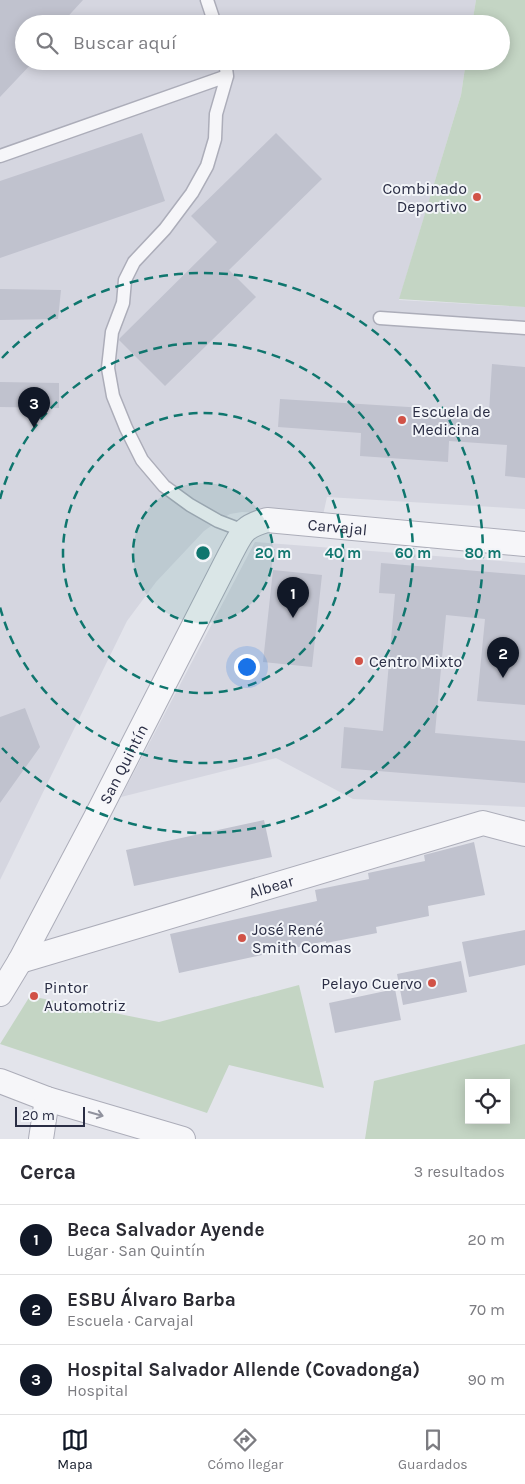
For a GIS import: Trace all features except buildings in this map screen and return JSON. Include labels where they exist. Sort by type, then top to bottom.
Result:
[{"type":"street","name":"Carvajal","points":[[244,531],[252,524],[267,520],[525,544]]},
{"type":"street","name":"San Quintín","points":[[0,994],[20,961],[95,819],[230,554],[244,531]]},
{"type":"street","name":"Albear","points":[[20,961],[483,823],[525,834]]},
{"type":"street","points":[[0,1081],[47,1100],[182,1139]]},
{"type":"street","points":[[41,1139],[47,1100]]},
{"type":"lane","points":[[207,0],[212,15]]},
{"type":"lane","points":[[226,70],[227,76],[216,114],[215,139],[207,166],[192,193],[166,229],[134,262],[124,280],[123,303],[112,332],[108,368],[113,396],[142,460],[164,486],[190,505],[218,521],[244,531]]},
{"type":"lane","points":[[0,156],[227,76]]},
{"type":"lane","points":[[380,318],[525,328]]},
{"type":"shaded area","points":[[0,0],[476,0],[474,15],[15,15],[15,70],[465,70],[461,95],[399,300],[525,307],[525,509],[327,497],[323,515],[242,512],[230,514],[218,521],[204,531],[156,582],[127,621],[0,880]]},
{"type":"shaded area","name":"Centro Mixto","points":[[255,542],[525,563],[525,807],[353,799],[276,758],[121,797]]},
{"type":"green space","name":"Combinado Deportivo","points":[[476,0],[525,0],[525,307],[399,299],[461,95],[465,70],[510,70],[510,15],[474,15]]},
{"type":"green space","points":[[299,985],[324,1088],[229,1065],[207,1113],[0,1044],[30,996],[159,1022]]},
{"type":"green space","points":[[525,1044],[525,1139],[365,1139],[374,1081]]},
{"type":"place","name":"Combinado Deportivo","points":[[477,197]]},
{"type":"place","name":"Escuela de Medicina","points":[[402,420]]},
{"type":"place","name":"Hospital Salvador Allende (Covadonga)","points":[[34,428]]},
{"type":"place","name":"Beca Salvador Ayende","points":[[293,618]]},
{"type":"place","name":"Centro Mixto","points":[[359,661]]},
{"type":"place","name":"ESBU Álvaro Barba","points":[[503,678]]},
{"type":"place","name":"José René Smith Comas","points":[[242,938]]},
{"type":"place","name":"Pelayo Cuervo","points":[[432,983]]},
{"type":"place","name":"Pintor Automotriz","points":[[34,996]]}]
